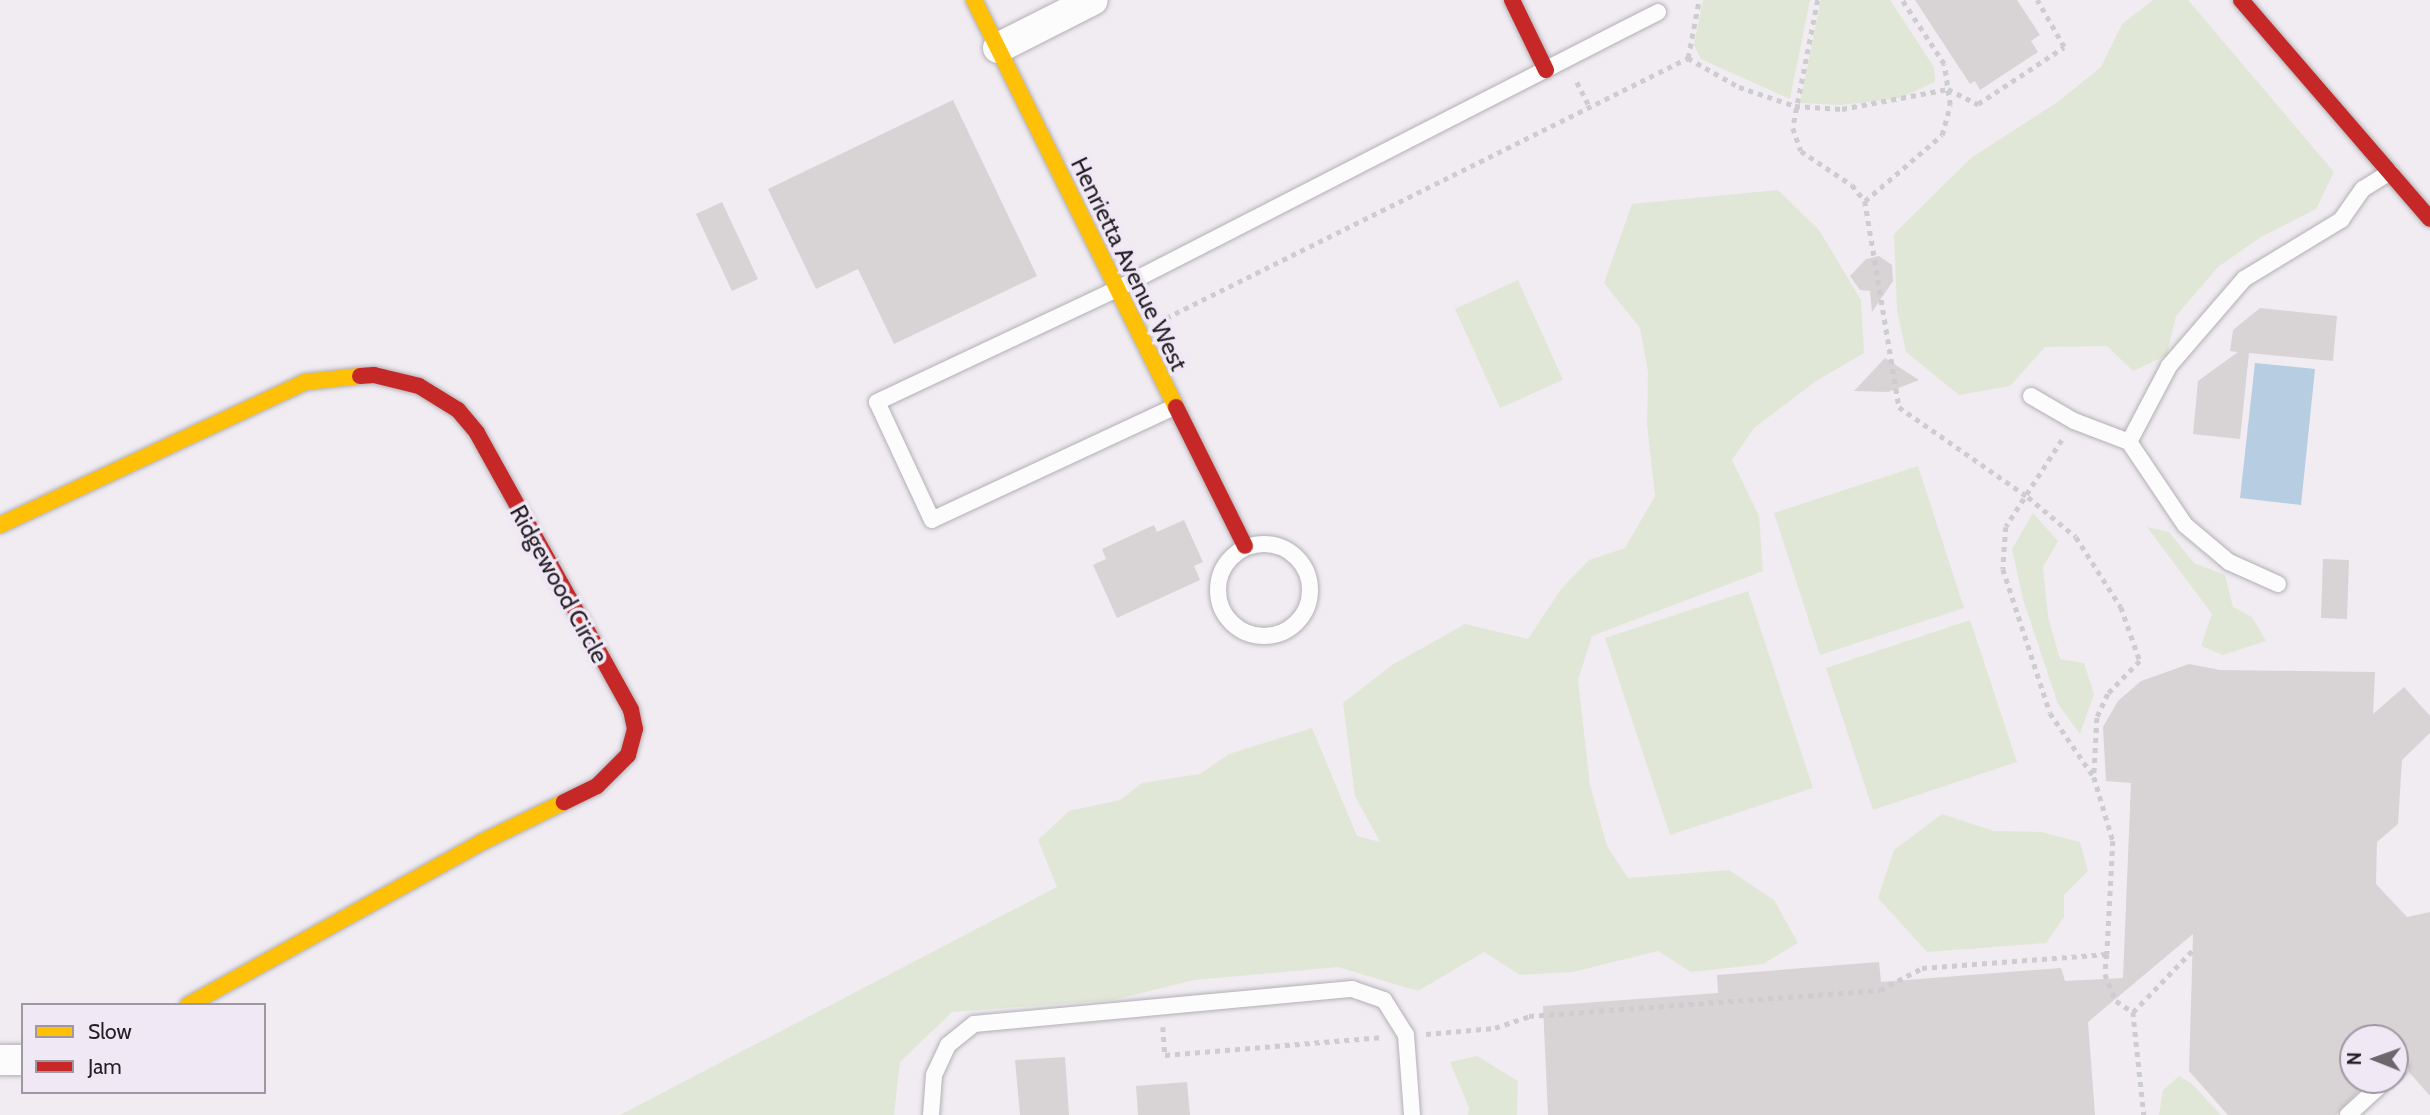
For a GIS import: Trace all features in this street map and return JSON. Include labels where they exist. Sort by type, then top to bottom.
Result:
[{"type":"street","name":"Henrietta Avenue West","points":[[974,0],[1115,290],[1245,546]]},
{"type":"street","points":[[998,48],[1093,0]]},
{"type":"street","points":[[1511,0],[1546,69]]},
{"type":"street","points":[[2241,0],[2430,219]]},
{"type":"street","name":"Ridgewood Circle","points":[[0,525],[305,382],[374,375],[419,386],[458,410],[477,433],[631,710],[635,729],[628,755],[597,786],[482,842],[191,1003]]},
{"type":"street","points":[[0,1060],[21,1060]]},
{"type":"lane","points":[[1174,407],[932,520],[877,401],[1115,290],[1658,12]]},
{"type":"lane","points":[[2129,442],[2169,366],[2244,279],[2341,220],[2363,189],[2390,172]]},
{"type":"lane","points":[[2031,396],[2074,421],[2129,442],[2185,525],[2229,562],[2278,584]]},
{"type":"lane","points":[[1275,543],[1300,558],[1312,585],[1306,614],[1283,634],[1254,637],[1228,622],[1217,595],[1223,566],[1245,546],[1275,543]]},
{"type":"lane","points":[[931,1115],[934,1075],[948,1045],[974,1024],[1352,989],[1384,1000],[1406,1035],[1412,1115]]},
{"type":"lane","points":[[2348,1115],[2371,1094]]},
{"type":"path","points":[[1688,58],[1699,0]]},
{"type":"path","points":[[1818,0],[1795,106],[1793,128],[1801,151],[1852,185],[1865,201],[1899,407],[2028,497],[2076,537],[2095,561],[2121,607],[2140,661],[2108,694],[2097,718],[2094,777]]},
{"type":"path","points":[[1865,201],[1942,135],[1950,105],[1944,64],[1902,0]]},
{"type":"path","points":[[1688,58],[1739,86],[1795,106],[1842,110],[1948,89],[1978,104],[2064,47],[2037,0]]},
{"type":"path","points":[[1137,332],[1688,58]]},
{"type":"path","points":[[2074,421],[2028,497],[2006,527],[2003,569],[2050,713],[2094,777],[2113,841],[2105,974],[2116,1001],[2133,1012]]},
{"type":"path","points":[[2133,1012],[2192,951]]},
{"type":"path","points":[[1165,1055],[1495,1028],[1529,1016],[1880,990],[1922,968],[2107,954]]},
{"type":"path","points":[[2133,1012],[2144,1115]]},
{"type":"green space","points":[[1703,0],[1810,0],[1790,99],[1701,59],[1694,45]]},
{"type":"green space","points":[[1821,0],[1890,0],[1934,67],[1935,82],[1900,98],[1842,105],[1800,103]]},
{"type":"green space","points":[[2153,0],[2188,0],[2334,172],[2316,209],[2261,237],[2218,267],[2176,316],[2167,355],[2133,371],[2107,346],[2045,347],[2010,386],[1959,395],[1906,352],[1897,310],[1894,234],[1971,158],[2059,101],[2101,67],[2122,24]]},
{"type":"green space","points":[[1778,190],[1819,230],[1861,300],[1864,353],[1816,381],[1754,428],[1732,460],[1759,516],[1763,571],[1592,636],[1578,680],[1590,785],[1607,846],[1628,878],[1729,870],[1774,900],[1798,943],[1763,964],[1691,972],[1658,951],[1573,972],[1520,975],[1484,952],[1418,991],[1338,967],[1194,980],[1113,1000],[952,1012],[900,1062],[894,1115],[620,1115],[1057,887],[1038,840],[1069,811],[1120,800],[1142,783],[1200,774],[1229,754],[1312,728],[1357,836],[1380,842],[1355,796],[1343,703],[1392,665],[1465,624],[1528,639],[1561,589],[1589,560],[1625,548],[1655,496],[1647,425],[1648,372],[1640,328],[1604,283],[1632,204]]},
{"type":"green space","points":[[1518,280],[1563,380],[1500,408],[1455,309]]},
{"type":"green space","points":[[1918,466],[1964,608],[1820,655],[1774,513]]},
{"type":"green space","points":[[2033,513],[2058,541],[2043,567],[2048,617],[2060,659],[2084,663],[2094,694],[2080,734],[2058,704],[2023,599],[2012,549]]},
{"type":"green space","points":[[2147,527],[2169,532],[2194,563],[2225,575],[2233,607],[2252,617],[2266,641],[2223,655],[2201,646],[2212,614]]},
{"type":"green space","points":[[1748,591],[1813,788],[1670,835],[1605,638]]},
{"type":"green space","points":[[1970,620],[2017,762],[1873,810],[1826,668]]},
{"type":"green space","points":[[1942,814],[1994,831],[2041,832],[2080,842],[2088,871],[2064,895],[2064,917],[2046,943],[1927,952],[1878,898],[1894,850]]},
{"type":"green space","points":[[1477,1056],[1518,1081],[1517,1115],[1468,1115],[1469,1108],[1450,1062]]},
{"type":"green space","points":[[2179,1076],[2191,1083],[2221,1115],[2159,1115],[2163,1090]]},
{"type":"water","points":[[2255,363],[2315,369],[2301,505],[2240,498]]},
{"type":"building","points":[[1915,0],[2017,0],[2040,35],[2031,41],[2038,52],[1980,90],[1975,81],[1970,84]]},
{"type":"building","points":[[953,100],[1037,276],[894,344],[858,269],[816,289],[768,189]]},
{"type":"building","points":[[722,202],[758,279],[732,291],[696,214]]},
{"type":"building","points":[[1879,256],[1892,265],[1893,281],[1872,312],[1870,291],[1860,290],[1850,276],[1866,259]]},
{"type":"building","points":[[2260,308],[2337,316],[2333,361],[2249,353],[2240,439],[2193,434],[2198,381],[2238,352],[2230,351],[2233,330]]},
{"type":"building","points":[[1885,358],[1919,380],[1888,392],[1854,391]]},
{"type":"building","points":[[1184,520],[1203,562],[1194,566],[1200,580],[1117,618],[1093,565],[1106,559],[1102,549],[1154,525],[1157,532]]},
{"type":"building","points":[[2323,559],[2349,560],[2347,619],[2321,618]]},
{"type":"building","points":[[2189,664],[2220,670],[2375,672],[2373,714],[2404,687],[2430,716],[2430,733],[2402,760],[2398,824],[2377,842],[2376,884],[2407,917],[2430,912],[2430,1096],[2409,1072],[2409,1024],[2339,1024],[2339,1094],[2356,1094],[2336,1115],[2228,1115],[2189,1071],[2193,934],[2088,1022],[2095,1115],[1548,1115],[1543,1006],[1718,993],[1717,975],[1879,962],[1881,982],[2061,968],[2065,981],[2123,978],[2131,783],[2106,781],[2103,727],[2118,701],[2141,681]]},
{"type":"building","points":[[1065,1057],[1069,1115],[1020,1115],[1015,1060]]},
{"type":"building","points":[[1187,1082],[1190,1115],[1138,1115],[1136,1086]]},
{"type":"traffic: slow","points":[[974,0],[1176,407]]},
{"type":"traffic: slow","points":[[0,525],[305,382],[360,376]]},
{"type":"traffic: slow","points":[[192,1003],[482,842],[564,802]]},
{"type":"traffic: jam","points":[[1512,0],[1546,70]]},
{"type":"traffic: jam","points":[[2241,0],[2430,219]]},
{"type":"traffic: jam","points":[[360,376],[374,375],[419,386],[458,410],[477,433],[631,710],[635,729],[628,755],[597,786],[564,802]]},
{"type":"traffic: jam","points":[[1176,407],[1245,546]]}]
